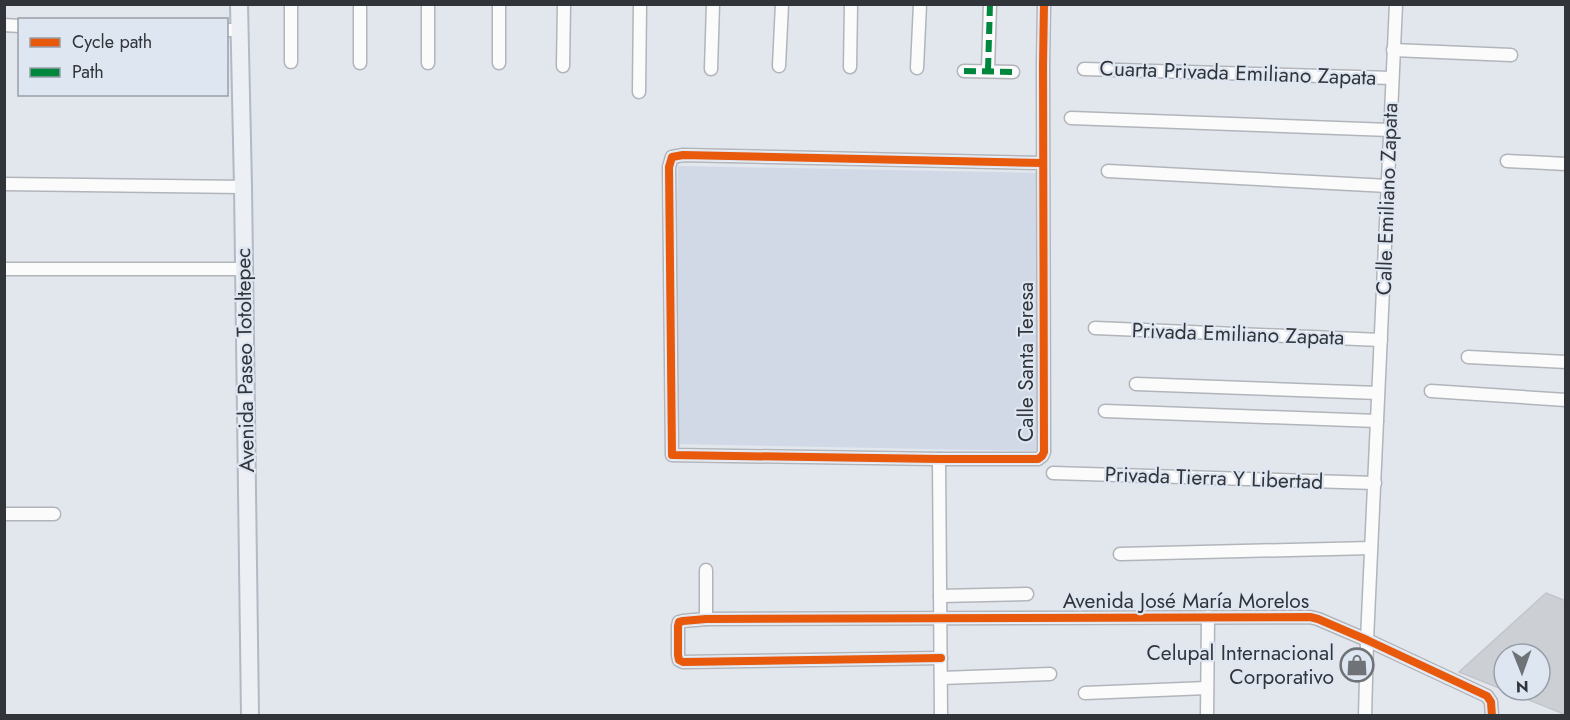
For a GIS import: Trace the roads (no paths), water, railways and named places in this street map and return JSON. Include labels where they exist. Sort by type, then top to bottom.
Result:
[{"type":"main road","name":"Avenida Paseo Totoltepec","points":[[239,4],[233,30],[243,187],[250,716]]},
{"type":"street","points":[[291,4],[291,62]]},
{"type":"street","points":[[360,4],[360,63]]},
{"type":"street","points":[[428,4],[428,63]]},
{"type":"street","points":[[499,4],[499,63]]},
{"type":"street","points":[[563,66],[564,4]]},
{"type":"street","points":[[639,92],[640,4]]},
{"type":"street","points":[[711,69],[713,4]]},
{"type":"street","points":[[779,66],[782,4]]},
{"type":"street","points":[[850,67],[851,4]]},
{"type":"street","points":[[917,68],[920,4]]},
{"type":"street","points":[[988,70],[990,4]]},
{"type":"street","name":"Calle Santa Teresa","points":[[1043,164],[683,155],[672,157],[669,168],[672,454],[939,459],[1038,459],[1042,456],[1044,452],[1044,4]]},
{"type":"street","name":"Calle Emiliano Zapata","points":[[1365,716],[1396,4]]},
{"type":"street","points":[[1394,50],[1510,55]]},
{"type":"street","name":"Cuarta Privada Emiliano Zapata","points":[[1084,69],[1392,78]]},
{"type":"street","points":[[964,71],[1013,72]]},
{"type":"street","points":[[1071,118],[1390,130]]},
{"type":"street","points":[[1508,161],[1566,164]]},
{"type":"street","points":[[1108,171],[1389,186]]},
{"type":"street","points":[[4,184],[243,187]]},
{"type":"street","points":[[4,269],[244,269]]},
{"type":"street","name":"Privada Emiliano Zapata","points":[[1095,328],[1381,340]]},
{"type":"street","points":[[1468,357],[1566,362]]},
{"type":"street","points":[[1136,384],[1378,393]]},
{"type":"street","points":[[1431,392],[1566,400]]},
{"type":"street","points":[[1105,411],[1377,421]]},
{"type":"street","points":[[939,459],[941,716]]},
{"type":"street","name":"Privada Tierra Y Libertad","points":[[1053,473],[1375,483]]},
{"type":"street","points":[[4,514],[54,514]]},
{"type":"street","points":[[1120,554],[1371,548]]},
{"type":"street","points":[[706,570],[706,619]]},
{"type":"street","points":[[940,596],[1027,594]]},
{"type":"street","points":[[1207,716],[1208,617]]},
{"type":"street","name":"Avenida José María Morelos","points":[[941,658],[683,662],[678,656],[679,622],[706,619],[1310,617],[1367,640],[1487,696],[1491,702],[1492,716]]},
{"type":"street","points":[[941,678],[1050,674]]},
{"type":"street","points":[[1085,693],[1207,688]]},
{"type":"place","name":"Celupal Internacional Corporativo","points":[[1357,665]]}]
